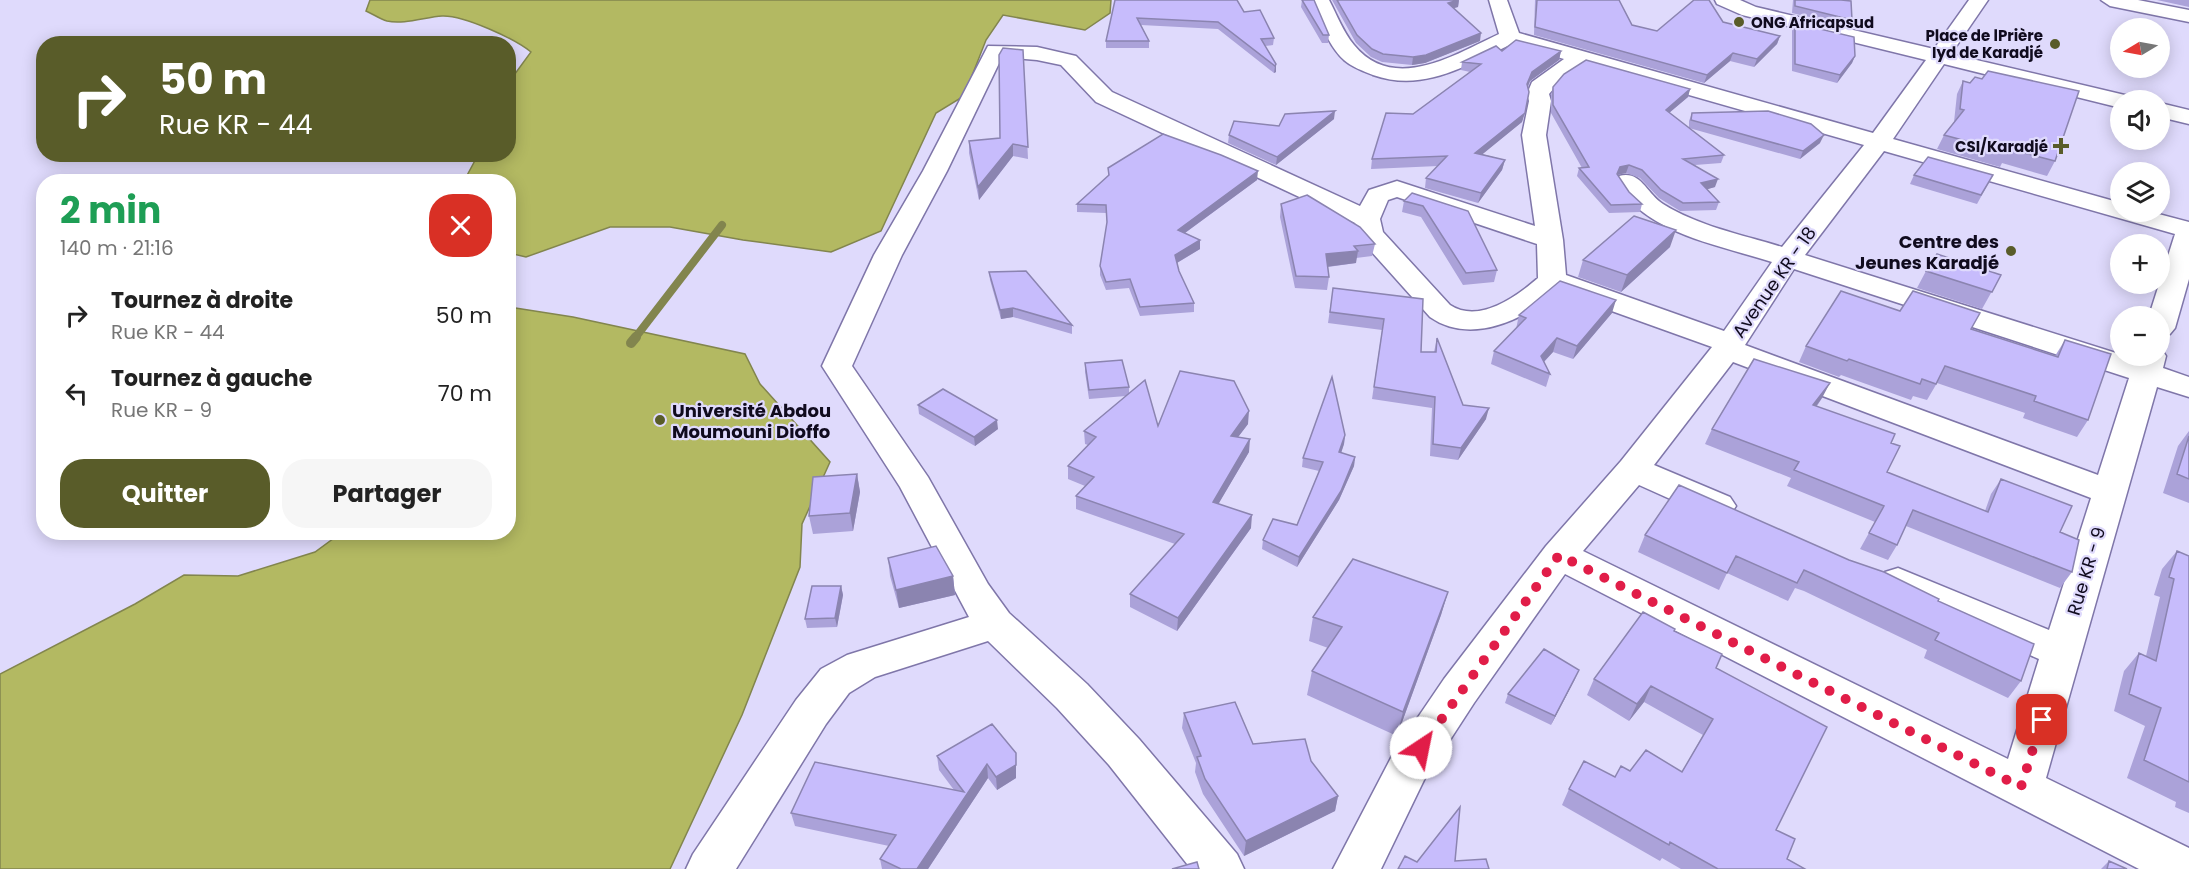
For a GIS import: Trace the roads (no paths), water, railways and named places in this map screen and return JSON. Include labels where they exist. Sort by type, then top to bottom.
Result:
[{"type":"street","points":[[1320,0],[1336,32],[1353,56],[1402,76],[1412,76],[1455,61],[1510,37],[2110,207]]},
{"type":"street","points":[[1498,0],[1510,37]]},
{"type":"street","points":[[1724,0],[1749,11],[2110,98]]},
{"type":"street","name":"Avenue KR - 18","points":[[1357,869],[1408,767],[1559,555],[1633,469],[1729,346],[1788,258],[1880,142],[1979,0]]},
{"type":"street","points":[[2110,0],[2189,16]]},
{"type":"street","points":[[1220,869],[1109,736],[1072,696],[995,624],[974,594],[916,485],[837,366],[888,255],[935,171],[995,50],[1050,56],[1073,63],[1095,90],[1104,97],[1367,219]]},
{"type":"street","points":[[1552,280],[1550,240],[1534,135],[1540,101],[1538,94],[1540,87],[1553,75],[1582,57]]},
{"type":"street","points":[[2170,112],[2189,117]]},
{"type":"street","points":[[1628,181],[1633,193],[1644,204],[1682,224],[1788,258],[2110,353]]},
{"type":"street","points":[[1550,240],[1397,189],[1378,195],[1367,219],[1370,234],[1440,311],[1451,318],[1488,319],[1527,301],[1552,280]]},
{"type":"street","points":[[2158,222],[2189,232],[2167,306]]},
{"type":"street","points":[[1552,280],[2110,492]]},
{"type":"street","name":"Rue KR - 9","points":[[2021,787],[2147,366]]},
{"type":"street","points":[[2152,366],[2189,387]]},
{"type":"street","points":[[1633,469],[1754,521]]},
{"type":"street","points":[[1559,555],[2185,869]]},
{"type":"street","points":[[1864,568],[2062,652]]},
{"type":"street","points":[[710,869],[812,712],[836,681],[861,666],[995,624]]},
{"type":"waterway","points":[[635,338],[722,225]]},
{"type":"waterway","points":[[631,343],[636,337]]},
{"type":"place","name":"ONG Africapsud","points":[[1739,22]]},
{"type":"place","name":"Place de lPrière Iyd de Karadjé","points":[[2055,44]]},
{"type":"place","name":"CSI/Karadjé","points":[[2061,146]]},
{"type":"place","name":"Centre des Jeunes Karadjé","points":[[2011,251]]},
{"type":"place","name":"Université Abdou Moumouni Dioffo","points":[[660,420]]}]
